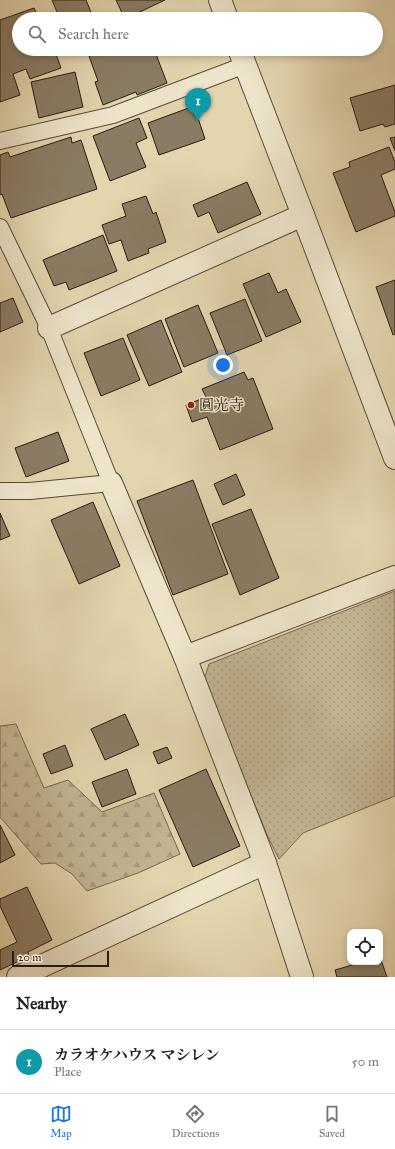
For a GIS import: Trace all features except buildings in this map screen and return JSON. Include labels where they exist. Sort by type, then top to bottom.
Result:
[{"type":"street","points":[[220,0],[224,12]]},
{"type":"street","points":[[242,57],[395,458]]},
{"type":"street","points":[[49,328],[303,215]]},
{"type":"street","points":[[111,483],[185,656],[265,863],[302,977]]},
{"type":"street","points":[[185,656],[395,577]]},
{"type":"street","points":[[18,977],[265,863]]},
{"type":"lane","points":[[0,141],[113,115],[242,57]]},
{"type":"lane","points":[[0,227],[49,328],[111,483],[30,491],[0,491]]},
{"type":"green space","points":[[395,591],[395,796],[303,833],[279,859],[268,837],[204,680],[209,664]]},
{"type":"green space","points":[[16,724],[44,788],[68,780],[102,812],[154,793],[180,854],[138,873],[87,891],[72,874],[55,863],[41,864],[0,817],[0,726]]},
{"type":"place","name":"カラオケハウス マシレン","points":[[198,121]]},
{"type":"place","name":"圓光寺","points":[[191,405]]}]
